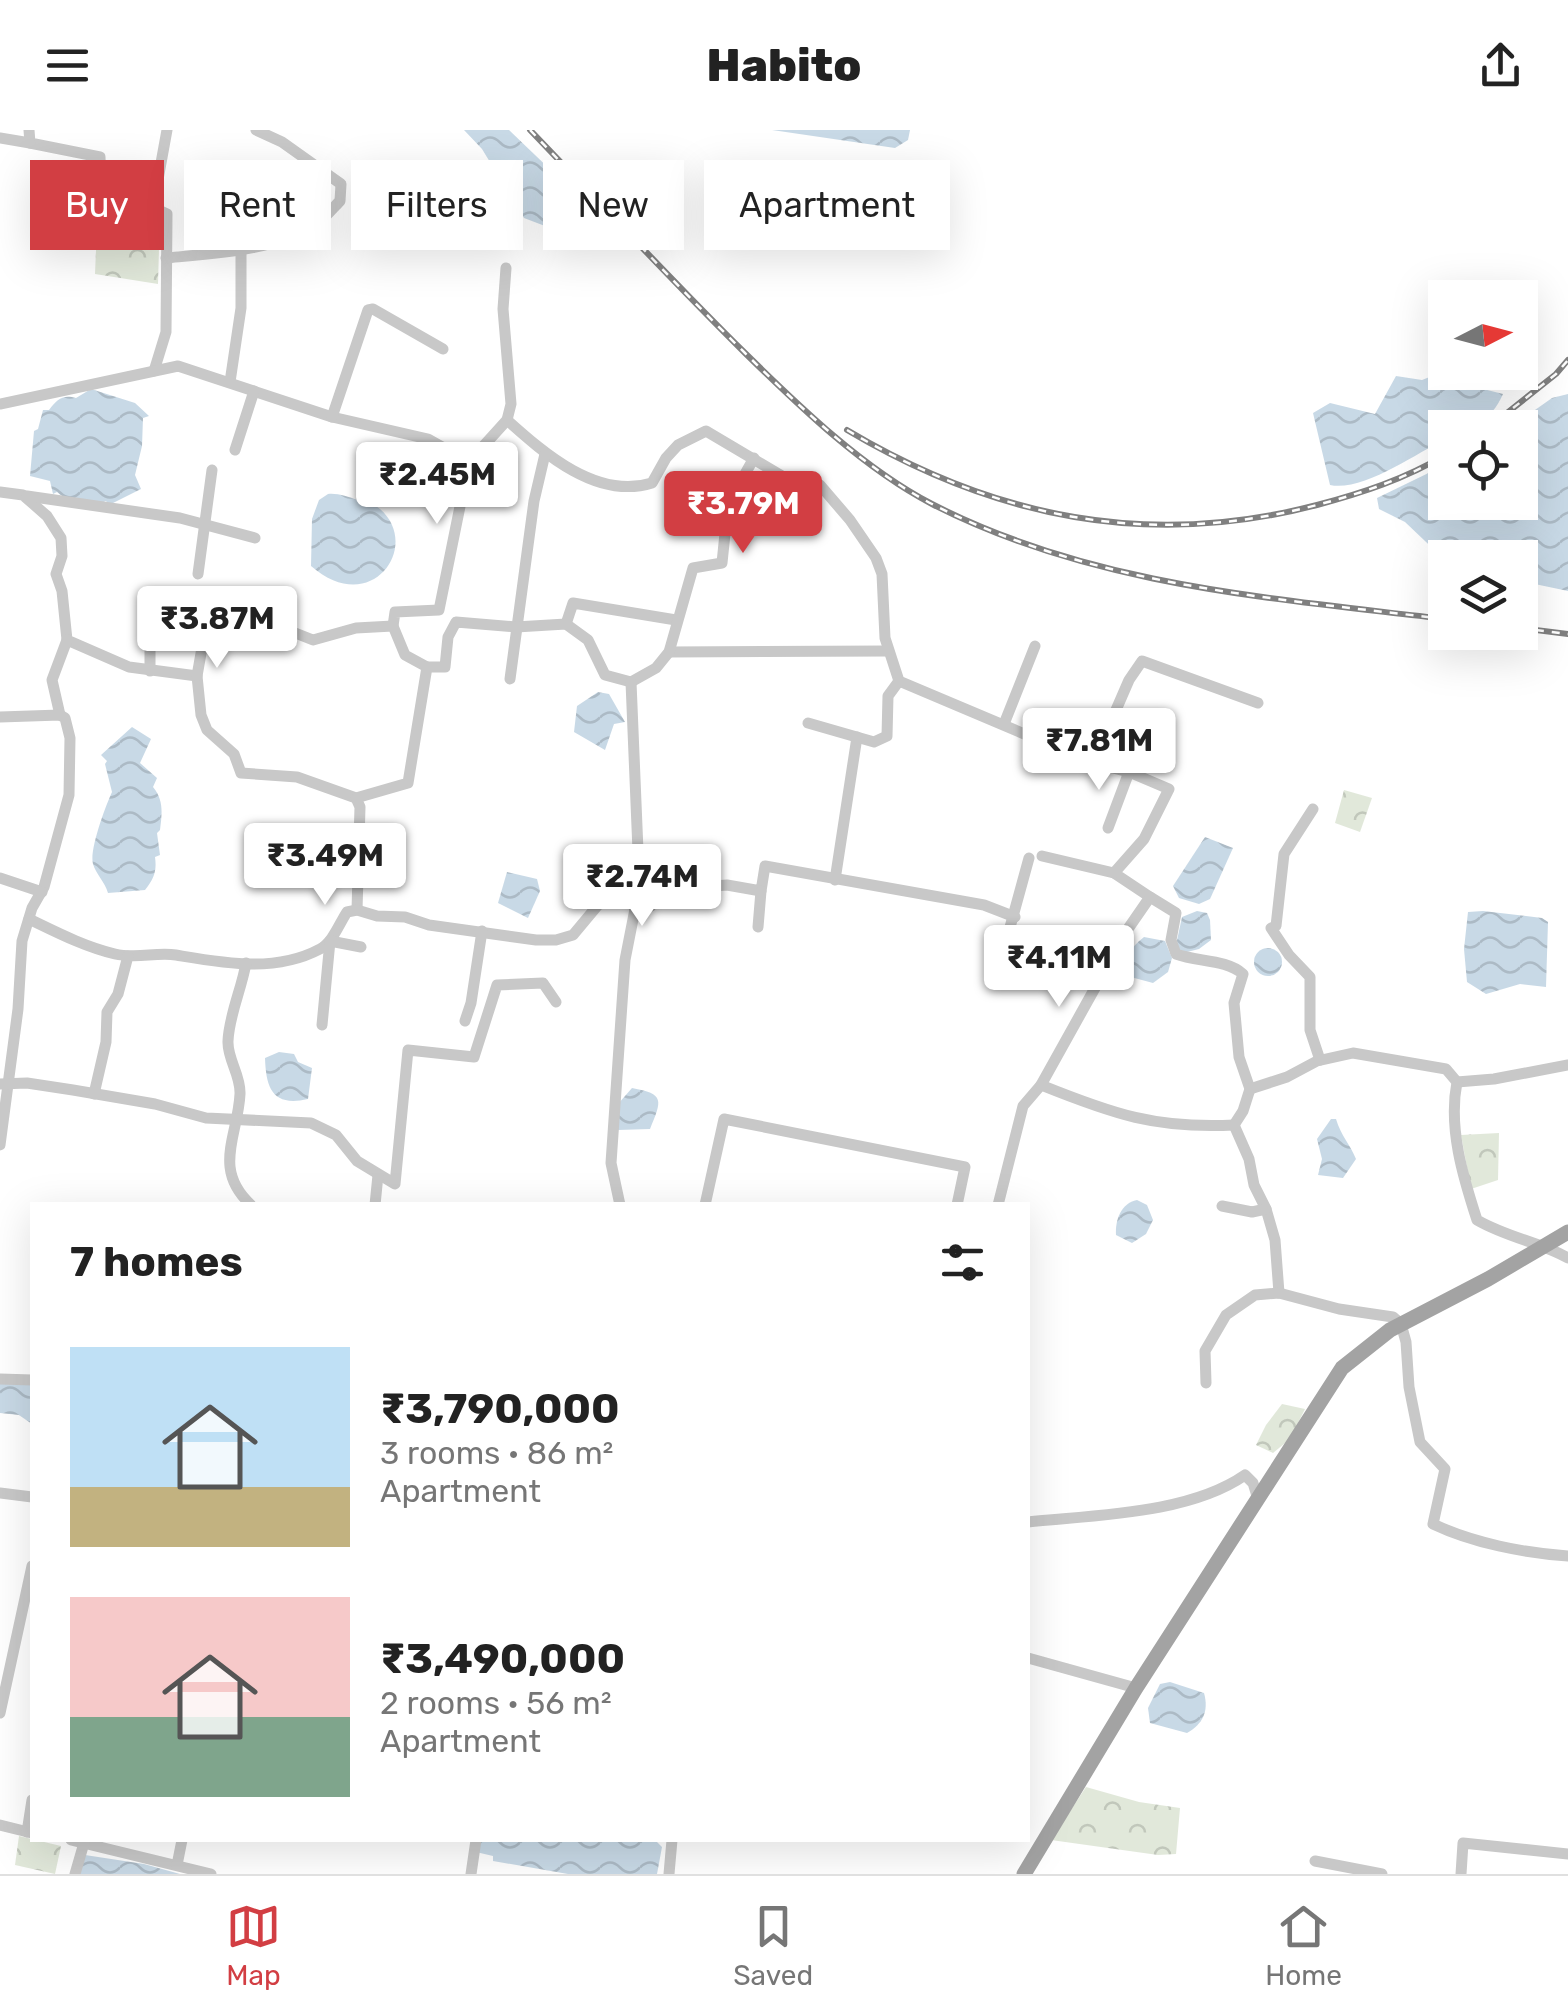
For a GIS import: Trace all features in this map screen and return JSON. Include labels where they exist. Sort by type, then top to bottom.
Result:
[{"type":"main road","points":[[1024,1874],[1136,1688],[1342,1368],[1402,1324],[1568,1232]]},
{"type":"street","points":[[162,160],[167,130]]},
{"type":"street","points":[[256,130],[307,160]]},
{"type":"street","points":[[1,142],[30,136],[100,160]]},
{"type":"street","points":[[331,177],[342,190],[340,201],[331,210]]},
{"type":"street","points":[[154,371],[166,332],[164,212]]},
{"type":"street","points":[[166,258],[242,250],[241,308],[230,382]]},
{"type":"street","points":[[506,268],[503,309],[512,388],[507,420],[469,462],[440,610],[394,612],[393,626],[405,655],[427,667],[444,667],[448,636],[456,622],[566,624],[588,640],[605,675],[631,682],[656,668],[670,652],[693,568],[722,562],[728,504],[754,458]]},
{"type":"street","points":[[332,417],[368,310],[373,309],[442,350]]},
{"type":"street","points":[[0,404],[178,366],[332,417],[428,439],[469,462]]},
{"type":"street","points":[[235,450],[254,390]]},
{"type":"street","points":[[507,420],[545,454],[590,480],[638,488],[652,484],[678,445],[706,431],[788,478],[820,485],[876,558],[882,574],[888,650],[899,681],[1093,763],[1129,772],[1169,789],[1144,840],[1114,873]]},
{"type":"street","points":[[510,679],[534,502],[545,454]]},
{"type":"street","points":[[198,574],[212,470]]},
{"type":"street","points":[[0,492],[180,518],[255,538]]},
{"type":"street","points":[[23,495],[47,516],[61,538],[62,556],[56,574],[62,591],[67,640],[52,680],[60,715]]},
{"type":"street","points":[[566,624],[573,603],[676,620]]},
{"type":"street","points":[[393,626],[356,628],[313,640],[276,625],[212,612],[197,676],[207,730],[234,754],[240,772],[297,777],[356,798],[408,783],[427,667]]},
{"type":"street","points":[[150,620],[150,672]]},
{"type":"street","points":[[67,640],[129,667],[197,676]]},
{"type":"street","points":[[1004,724],[1035,646]]},
{"type":"street","points":[[670,652],[888,650]]},
{"type":"street","points":[[1093,763],[1142,661],[1258,703]]},
{"type":"street","points":[[808,723],[874,742],[887,736],[888,696],[899,681]]},
{"type":"street","points":[[619,1202],[612,1162],[626,960],[635,909],[626,892],[638,850],[631,682]]},
{"type":"street","points":[[0,717],[60,715],[65,718],[70,738],[69,795],[20,953],[18,1009],[3,1084],[0,1145]]},
{"type":"street","points":[[835,880],[857,737]]},
{"type":"street","points":[[1108,828],[1129,772]]},
{"type":"street","points":[[356,798],[360,807],[357,910]]},
{"type":"street","points":[[1313,809],[1284,854],[1276,926],[1271,928],[1310,977],[1310,1030],[1320,1060]]},
{"type":"street","points":[[998,971],[1035,857],[1114,873],[1176,912],[1171,940],[1176,954],[1227,966],[1243,974],[1234,1004],[1239,1057],[1250,1089],[1234,1125]]},
{"type":"street","points":[[758,927],[766,866],[984,906],[1015,917]]},
{"type":"street","points":[[0,878],[42,892]]},
{"type":"street","points":[[635,909],[652,906],[662,890],[727,885],[761,890]]},
{"type":"street","points":[[28,919],[62,935],[128,956],[171,954],[200,961],[273,966],[320,950],[330,942],[347,912],[357,910],[429,925],[556,940],[573,935],[598,905],[626,892]]},
{"type":"street","points":[[999,1202],[1023,1106],[1041,1085],[1112,952],[1150,897]]},
{"type":"street","points":[[464,1021],[471,1003],[482,931]]},
{"type":"street","points":[[330,942],[361,946]]},
{"type":"street","points":[[322,1025],[330,942]]},
{"type":"street","points":[[94,1094],[106,1042],[107,1012],[118,994],[128,956]]},
{"type":"street","points":[[246,963],[228,1042],[240,1094],[230,1138],[234,1189],[247,1202]]},
{"type":"street","points":[[3,1084],[27,1083],[156,1104],[206,1118],[311,1122],[336,1135],[357,1162],[396,1184],[408,1050],[474,1057],[497,984],[543,982],[556,1002]]},
{"type":"street","points":[[1250,1089],[1287,1077],[1320,1060],[1353,1053],[1446,1070],[1457,1082],[1456,1132],[1464,1181],[1477,1220],[1500,1234],[1568,1258]]},
{"type":"street","points":[[1457,1082],[1568,1065]]},
{"type":"street","points":[[1041,1085],[1137,1120],[1188,1128],[1234,1125]]},
{"type":"street","points":[[706,1202],[724,1119],[965,1167],[958,1202]]},
{"type":"street","points":[[1234,1125],[1249,1158],[1254,1185],[1275,1240],[1280,1293]]},
{"type":"street","points":[[375,1202],[378,1176]]},
{"type":"street","points":[[1222,1206],[1252,1212],[1266,1209]]},
{"type":"street","points":[[1206,1384],[1205,1352],[1226,1315],[1255,1294],[1280,1293],[1339,1310],[1393,1317],[1402,1324],[1420,1442],[1445,1468],[1434,1524],[1455,1534],[1524,1551],[1568,1556]]},
{"type":"street","points":[[0,1379],[30,1380]]},
{"type":"street","points":[[1030,1522],[1182,1502],[1246,1475],[1258,1496]]},
{"type":"street","points":[[0,1493],[30,1497]]},
{"type":"street","points":[[0,1714],[30,1575]]},
{"type":"street","points":[[1030,1659],[1136,1688]]},
{"type":"street","points":[[0,1825],[30,1832]]},
{"type":"street","points":[[75,1874],[78,1842]]},
{"type":"street","points":[[82,1842],[206,1874]]},
{"type":"street","points":[[177,1865],[182,1842]]},
{"type":"street","points":[[473,1874],[476,1842]]},
{"type":"street","points":[[669,1874],[672,1842]]},
{"type":"street","points":[[1461,1874],[1463,1843],[1568,1854]]},
{"type":"street","points":[[1315,1861],[1382,1874]]},
{"type":"green space","points":[[96,250],[159,250],[158,284],[95,274]]},
{"type":"green space","points":[[1344,790],[1372,798],[1360,832],[1335,823]]},
{"type":"green space","points":[[1499,1133],[1498,1180],[1471,1189],[1461,1135]]},
{"type":"green space","points":[[1282,1404],[1305,1409],[1290,1439],[1273,1453],[1256,1445]]},
{"type":"green space","points":[[1086,1787],[1139,1802],[1180,1808],[1176,1854],[1051,1840]]},
{"type":"green space","points":[[19,1836],[30,1842],[61,1846],[55,1874],[15,1865]]},
{"type":"water","points":[[464,130],[509,130],[543,163],[543,225],[523,216],[523,160],[489,160]]},
{"type":"water","points":[[772,130],[910,130],[908,140],[895,148]]},
{"type":"water","points":[[1396,376],[1428,378],[1428,390],[1487,390],[1503,394],[1494,410],[1428,410],[1428,448],[1357,483],[1330,485],[1313,413],[1330,403],[1375,414]]},
{"type":"water","points":[[91,389],[135,403],[149,416],[143,418],[135,475],[141,489],[109,505],[106,501],[95,504],[53,494],[50,481],[30,476],[34,431],[43,410],[49,410],[61,398],[76,398]]},
{"type":"water","points":[[1568,394],[1568,591],[1538,585],[1538,540],[1428,540],[1428,544],[1405,522],[1379,509],[1377,498],[1428,473],[1428,520],[1538,520],[1535,410],[1552,398]]},
{"type":"water","points":[[328,494],[375,505],[392,524],[396,541],[393,557],[371,581],[353,585],[333,580],[311,566],[312,519],[319,500]]},
{"type":"water","points":[[598,692],[609,694],[625,722],[614,724],[605,750],[574,732],[577,706]]},
{"type":"water","points":[[132,727],[151,739],[140,763],[157,778],[153,787],[161,807],[157,833],[160,855],[155,857],[154,875],[145,890],[108,893],[92,857],[112,792],[107,761],[101,755]]},
{"type":"water","points":[[1205,837],[1233,848],[1210,899],[1199,904],[1179,898],[1173,886]]},
{"type":"water","points":[[507,872],[537,879],[540,891],[528,918],[498,903]]},
{"type":"water","points":[[1197,911],[1207,913],[1211,940],[1199,949],[1183,953],[1176,945],[1182,917]]},
{"type":"water","points":[[1468,912],[1548,922],[1546,987],[1520,984],[1486,994],[1467,982],[1464,949]]},
{"type":"water","points":[[1144,937],[1165,941],[1172,958],[1168,972],[1153,983],[1127,976],[1129,954]]},
{"type":"water","points":[[1268,948],[1278,952],[1282,962],[1278,972],[1268,976],[1258,972],[1254,962],[1258,952]]},
{"type":"water","points":[[279,1052],[294,1054],[298,1062],[312,1068],[308,1099],[279,1098],[270,1087],[265,1058]]},
{"type":"water","points":[[632,1088],[650,1093],[658,1100],[650,1129],[618,1130],[618,1104]]},
{"type":"water","points":[[1331,1119],[1336,1119],[1356,1159],[1343,1178],[1318,1175],[1322,1159],[1317,1139]]},
{"type":"water","points":[[1137,1200],[1147,1205],[1153,1220],[1146,1234],[1132,1243],[1116,1235],[1117,1224],[1123,1208]]},
{"type":"water","points":[[0,1381],[30,1383],[30,1423],[19,1415],[0,1413]]},
{"type":"water","points":[[1170,1682],[1204,1693],[1203,1716],[1187,1733],[1150,1723],[1148,1708],[1160,1684]]},
{"type":"water","points":[[472,1842],[657,1842],[662,1847],[657,1874],[568,1874],[493,1861],[493,1856],[476,1852]]},
{"type":"water","points":[[85,1855],[144,1864],[180,1874],[80,1874]]},
{"type":"railway","points":[[530,130],[788,394],[857,455],[932,504],[993,532],[1119,571],[1248,595],[1428,617]]},
{"type":"railway","points":[[1511,410],[1568,360]]},
{"type":"railway","points":[[847,430],[959,485],[1016,504],[1133,524],[1255,518],[1350,496],[1428,464]]},
{"type":"railway","points":[[1538,630],[1568,634]]}]
